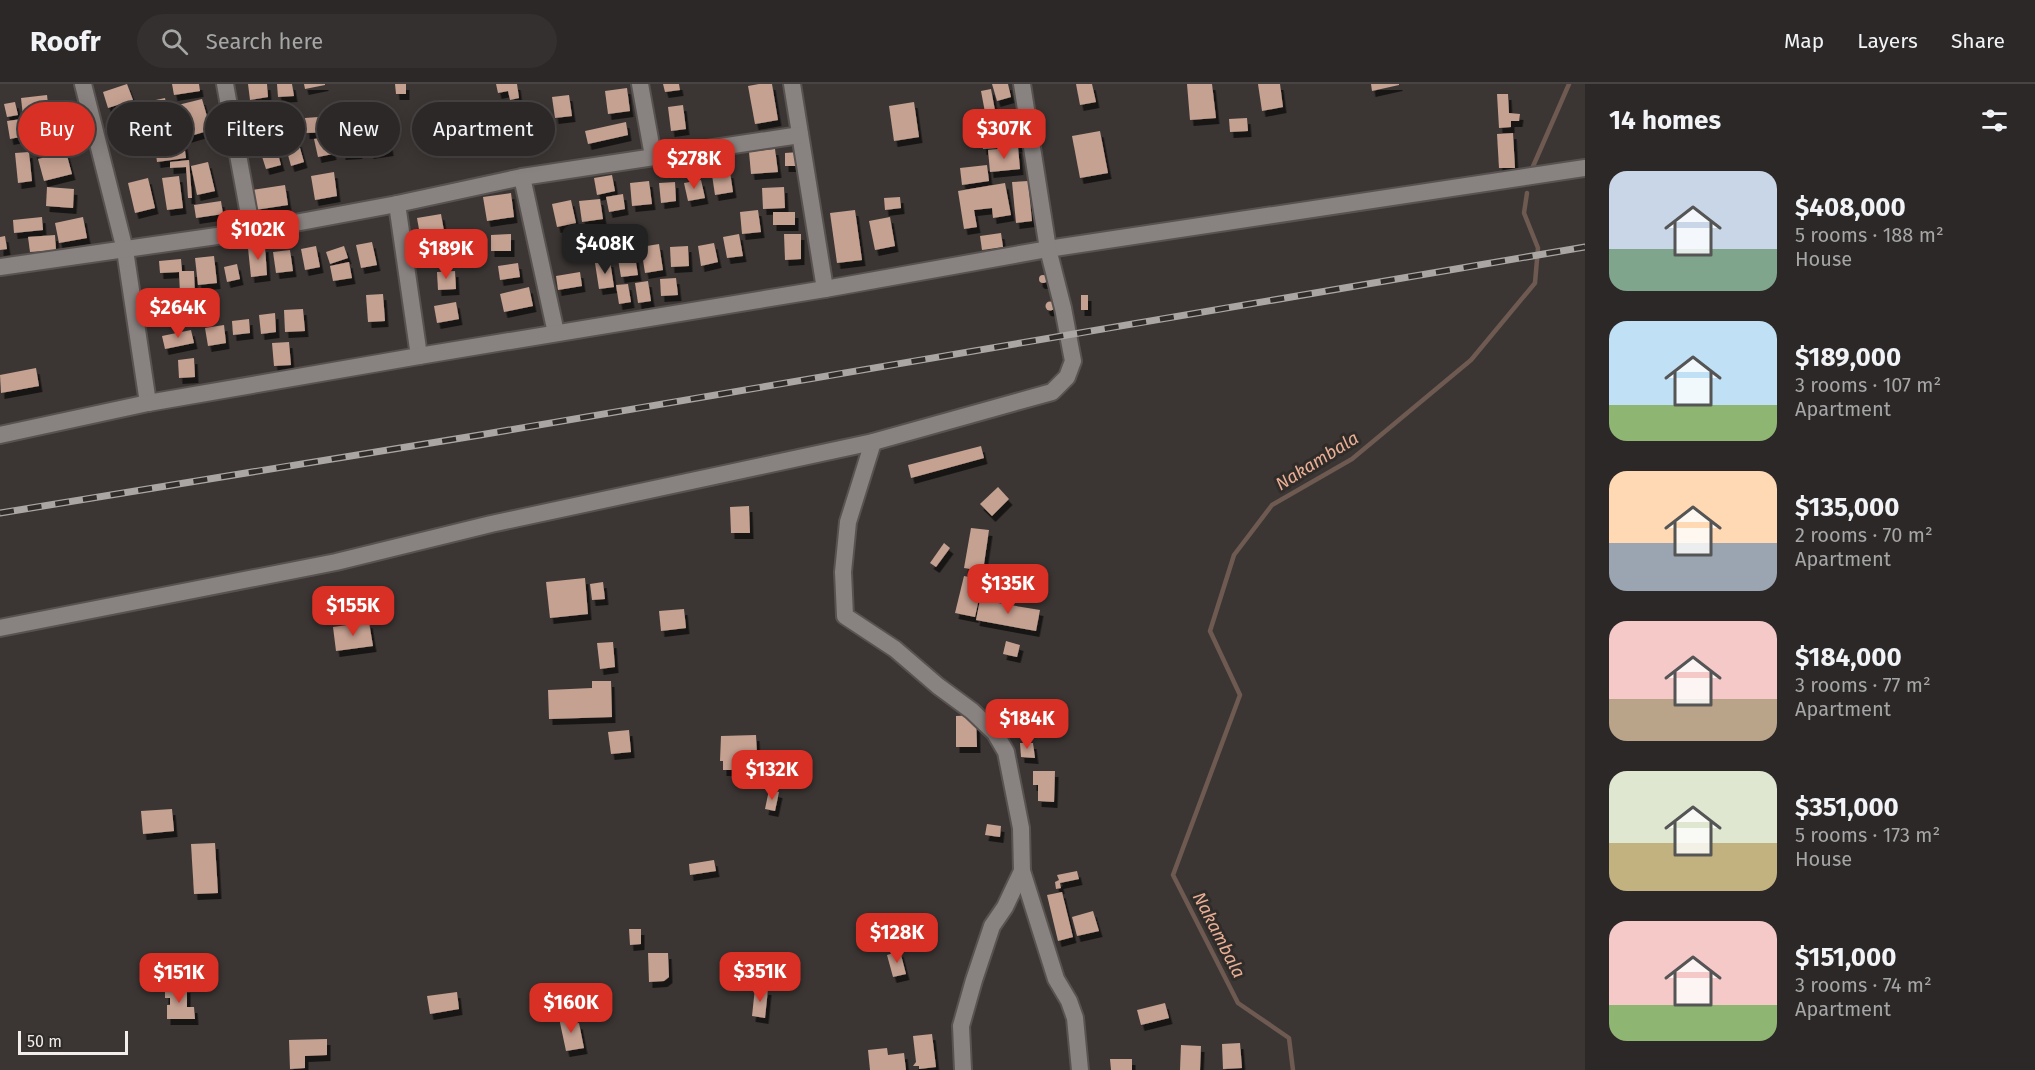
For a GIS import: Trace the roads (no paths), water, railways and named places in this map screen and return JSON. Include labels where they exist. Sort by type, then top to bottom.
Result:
[{"type":"street","points":[[83,84],[125,250],[148,403]]},
{"type":"street","points":[[225,84],[252,231]]},
{"type":"street","points":[[640,84],[653,156]]},
{"type":"street","points":[[792,84],[825,289]]},
{"type":"street","points":[[0,628],[336,562],[503,522],[873,442],[1053,392],[1062,384],[1071,368],[1072,361],[1063,308],[1048,249],[1022,84]]},
{"type":"street","points":[[0,267],[252,231],[397,204],[522,177],[800,135]]},
{"type":"street","points":[[0,435],[148,403],[825,289],[1048,249],[1585,168]]},
{"type":"street","points":[[522,177],[556,333]]},
{"type":"street","points":[[397,204],[419,356]]},
{"type":"street","points":[[873,442],[848,522],[843,572],[845,616],[896,649],[938,686],[972,711],[995,733],[1006,752],[1021,828],[1022,871],[1056,979],[1075,1018],[1080,1070]]},
{"type":"street","points":[[963,1070],[961,1026],[974,980],[992,926],[1005,907],[1022,871]]},
{"type":"waterway","name":"Nakambala","points":[[1531,171],[1569,84]]},
{"type":"waterway","name":"Nakambala","points":[[1293,1070],[1289,1038],[1238,1003],[1173,875],[1240,695],[1210,631],[1234,555],[1272,505],[1352,459],[1471,360],[1535,283],[1538,248],[1524,213],[1527,193]]},
{"type":"railway","points":[[0,513],[480,435],[1585,247]]}]
